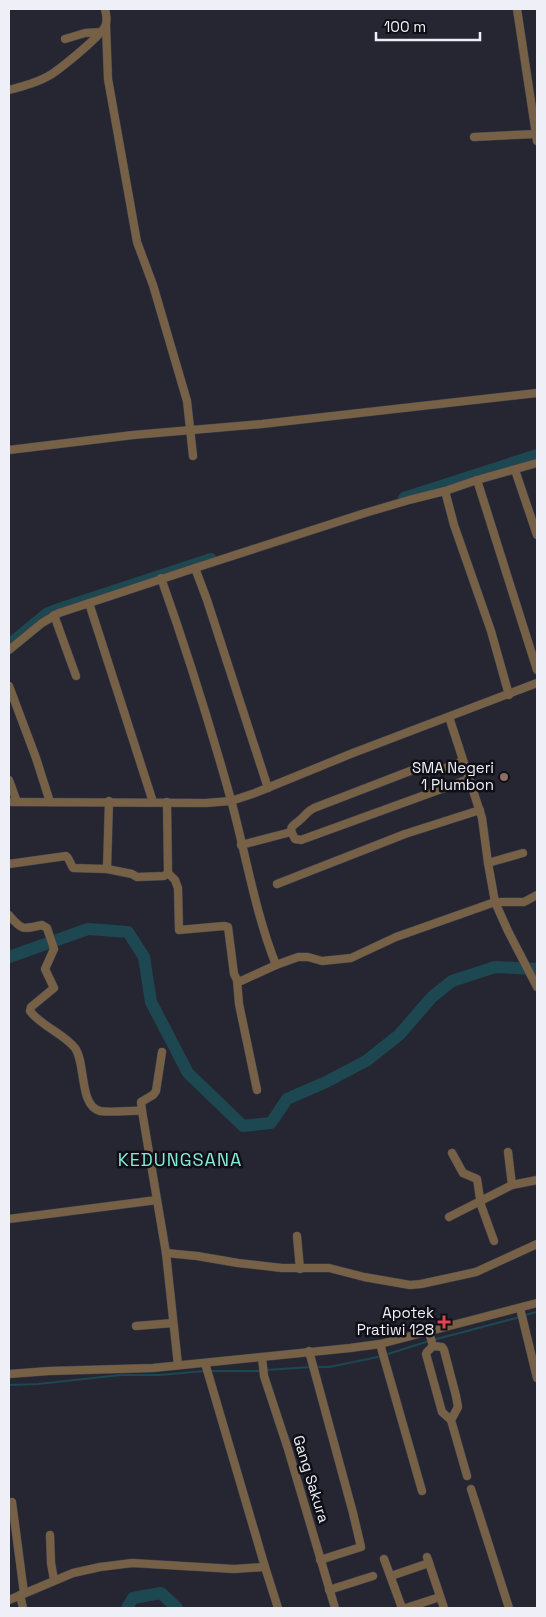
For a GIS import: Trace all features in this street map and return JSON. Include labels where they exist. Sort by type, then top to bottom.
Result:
[{"type":"street","points":[[105,9],[104,28],[108,79],[137,242],[153,285],[187,401],[193,456]]},
{"type":"street","points":[[474,137],[537,137],[517,9]]},
{"type":"street","points":[[64,39],[104,28]]},
{"type":"street","points":[[9,90],[31,84],[52,74],[104,28]]},
{"type":"street","points":[[9,450],[537,393]]},
{"type":"street","points":[[9,650],[42,622],[54,615],[161,578],[374,511],[537,463]]},
{"type":"street","points":[[515,470],[537,535]]},
{"type":"street","points":[[476,480],[537,670]]},
{"type":"street","points":[[445,491],[454,525],[491,631],[509,695]]},
{"type":"street","points":[[195,568],[268,788]]},
{"type":"street","points":[[161,578],[214,741],[262,922],[276,965]]},
{"type":"street","points":[[88,603],[154,802]]},
{"type":"street","points":[[54,615],[76,676]]},
{"type":"street","points":[[9,780],[13,802],[110,801],[206,803],[231,801],[537,683]]},
{"type":"street","points":[[9,686],[50,802]]},
{"type":"street","points":[[449,717],[480,810],[495,902],[536,983]]},
{"type":"street","points":[[463,761],[443,769],[430,765],[418,768],[314,808],[307,811],[302,819],[294,824],[291,832],[295,839],[301,840],[469,779]]},
{"type":"street","points":[[108,869],[110,801]]},
{"type":"street","points":[[167,802],[168,872],[175,880],[178,888],[180,930],[224,926],[228,928],[239,1004],[257,1090]]},
{"type":"street","points":[[277,884],[405,834],[480,810]]},
{"type":"street","points":[[242,845],[291,832]]},
{"type":"street","points":[[488,863],[523,853]]},
{"type":"street","points":[[9,864],[66,856],[73,868],[108,869],[132,874],[137,877],[164,876],[168,872]]},
{"type":"street","points":[[237,980],[241,981],[298,957],[322,960],[351,958],[396,937],[495,902],[524,902],[537,895]]},
{"type":"street","points":[[9,915],[23,929],[42,925],[46,926],[48,930],[53,951],[46,969],[54,988],[31,1007],[31,1012],[75,1048],[80,1061],[88,1100],[93,1108],[103,1111],[142,1111]]},
{"type":"street","points":[[162,1052],[154,1095],[141,1102],[166,1253],[178,1365]]},
{"type":"street","points":[[508,1152],[512,1185]]},
{"type":"street","points":[[452,1153],[463,1173],[477,1178],[480,1200],[494,1241]]},
{"type":"street","points":[[449,1217],[512,1185],[537,1180]]},
{"type":"street","points":[[9,1220],[156,1200]]},
{"type":"street","points":[[297,1236],[300,1269]]},
{"type":"street","points":[[166,1253],[264,1266],[300,1269],[331,1268],[364,1278],[410,1285],[476,1272],[537,1244]]},
{"type":"street","points":[[9,1374],[153,1368],[178,1365],[206,1367],[310,1355],[380,1344],[431,1340],[521,1314],[537,1303]]},
{"type":"street","points":[[521,1314],[537,1378]]},
{"type":"street","points":[[136,1326],[173,1323]]},
{"type":"street","points":[[431,1340],[442,1346],[444,1350],[456,1396],[458,1409],[451,1420]]},
{"type":"street","points":[[431,1340],[426,1354],[442,1412],[451,1420],[467,1476]]},
{"type":"street","points":[[380,1344],[422,1491]]},
{"type":"street","points":[[310,1355],[361,1546],[320,1560]]},
{"type":"street","name":"Gang Sakura","points":[[262,1361],[264,1376],[288,1449],[335,1608]]},
{"type":"street","points":[[206,1367],[278,1608]]},
{"type":"street","points":[[471,1489],[509,1608]]},
{"type":"street","points":[[12,1502],[23,1608]]},
{"type":"street","points":[[50,1535],[54,1580]]},
{"type":"street","points":[[384,1559],[402,1608]]},
{"type":"street","points":[[391,1576],[428,1560],[444,1608]]},
{"type":"street","points":[[9,1600],[54,1580],[82,1571],[132,1564],[234,1569],[265,1567]]},
{"type":"street","points":[[329,1590],[373,1576]]},
{"type":"street","points":[[406,1608],[440,1597]]},
{"type":"waterway","points":[[404,498],[537,455]]},
{"type":"waterway","points":[[9,645],[48,613],[211,559]]},
{"type":"waterway","points":[[9,957],[88,929],[128,932],[144,957],[151,1002],[188,1073],[243,1126],[271,1123],[287,1099],[326,1082],[366,1061],[399,1035],[432,997],[452,981],[495,967],[537,969]]},
{"type":"waterway","points":[[525,1315],[537,1312]]},
{"type":"waterway","points":[[433,1340],[520,1317]]},
{"type":"waterway","points":[[388,1354],[429,1341]]},
{"type":"waterway","points":[[316,1367],[329,1367],[378,1357]]},
{"type":"waterway","points":[[266,1370],[311,1367]]},
{"type":"waterway","points":[[9,1385],[38,1384],[121,1375],[160,1375],[204,1371]]},
{"type":"waterway","points":[[211,1371],[261,1371]]},
{"type":"waterway","points":[[127,1608],[133,1598],[161,1593],[177,1608]]},
{"type":"place","name":"SMA Negeri 1 Plumbon","points":[[504,777]]},
{"type":"place","name":"Apotek Pratiwi 128","points":[[444,1322]]},
{"type":"district","name":"KEDUNGSANA","points":[[180,1160]]}]
